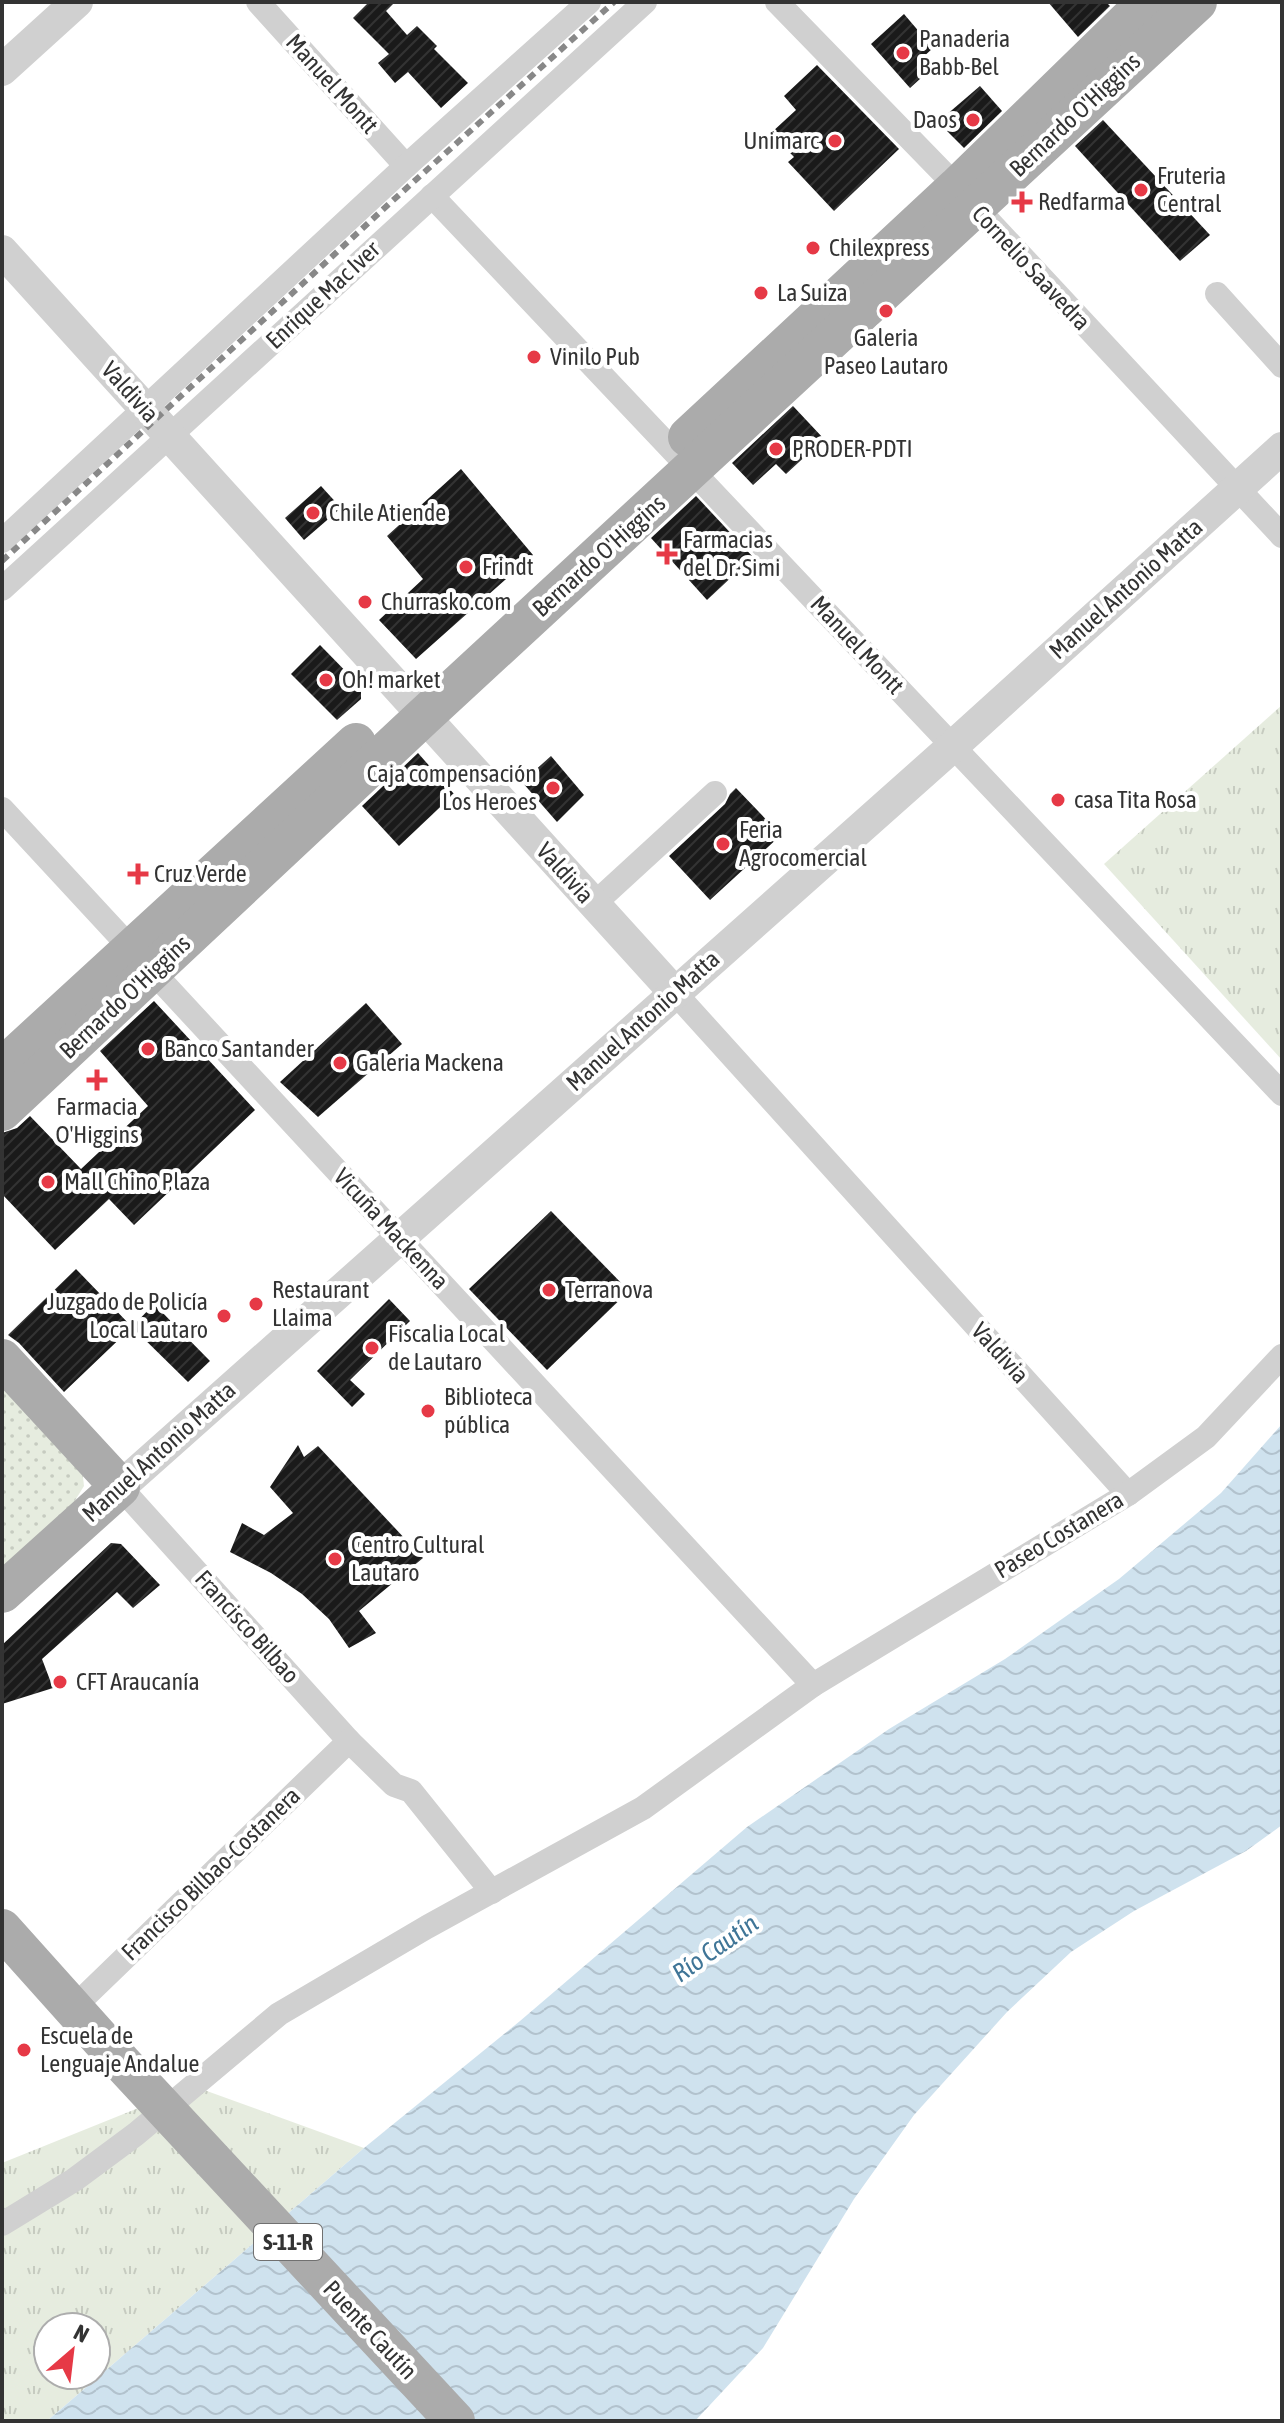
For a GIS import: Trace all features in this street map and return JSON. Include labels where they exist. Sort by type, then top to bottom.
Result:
[{"type":"main road","name":"Bernardo O'Higgins","points":[[966,198],[1147,2]]},
{"type":"main road","name":"Bernardo O'Higgins","points":[[2,1111],[142,960],[414,707],[966,198],[1197,2]]},
{"type":"main road","name":"Bernardo O'Higgins","points":[[2,1068],[142,960]]},
{"type":"main road","name":"Francisco Bilbao","points":[[2,1359],[120,1487]]},
{"type":"main road","name":"Manuel Antonio Matta","points":[[2,1593],[120,1487]]},
{"type":"main road","name":"S-11-R","points":[[2,1929],[73,2008]]},
{"type":"main road","name":"Puente Cautín","points":[[73,2008],[455,2421]]},
{"type":"street","points":[[2,70],[77,2]]},
{"type":"street","name":"Manuel Montt","points":[[258,2],[406,166]]},
{"type":"street","name":"Enrique Mac Iver","points":[[2,541],[406,166],[589,2]]},
{"type":"street","name":"Enrique Mac Iver","points":[[2,589],[171,438],[359,260],[645,2]]},
{"type":"street","name":"Cornelio Saavedra","points":[[777,2],[966,198],[1282,536]]},
{"type":"street","name":"Manuel Montt","points":[[432,196],[1282,1094]]},
{"type":"street","name":"Valdivia","points":[[2,251],[1128,1494]]},
{"type":"street","points":[[1217,294],[1282,366]]},
{"type":"street","name":"Manuel Antonio Matta","points":[[120,1487],[953,746],[1282,448]]},
{"type":"street","points":[[594,904],[715,793]]},
{"type":"street","name":"Vicuña Mackenna","points":[[2,809],[813,1685]]},
{"type":"street","name":"Paseo Costanera","points":[[2,2224],[74,2180],[136,2134],[279,2014],[643,1808],[813,1685],[1128,1494],[1206,1437],[1282,1356]]},
{"type":"street","name":"Francisco Bilbao","points":[[120,1487],[349,1741],[394,1785],[411,1791],[492,1892]]},
{"type":"street","name":"Francisco Bilbao-Costanera","points":[[73,2008],[349,1741]]},
{"type":"green space","points":[[1282,705],[1282,1060],[1104,864]]},
{"type":"green space","points":[[2,1375],[82,1468],[84,1486],[71,1507],[2,1568]]},
{"type":"green space","points":[[193,2086],[364,2148],[112,2365],[112,2311],[32,2311],[32,2391],[82,2391],[47,2421],[2,2421],[2,2163]]},
{"type":"water","name":"Río Cautín","points":[[1282,1424],[1282,1825],[1246,1851],[1134,1911],[1071,1952],[1007,2012],[914,2115],[854,2199],[763,2348],[695,2421],[47,2421],[82,2391],[112,2391],[112,2365],[364,2148],[520,2021],[747,1827],[889,1729],[1005,1659],[1119,1579],[1221,1493]]},
{"type":"building","points":[[369,2],[395,2],[386,11],[407,35],[417,26],[437,46],[434,49],[468,83],[441,108],[408,72],[395,83],[378,63],[389,54],[353,18]]},
{"type":"building","points":[[1048,2],[1106,2],[1110,6],[1078,37]]},
{"type":"building","name":"Panaderia Babb-Bel","points":[[904,14],[933,48],[921,59],[931,69],[910,88],[871,44]]},
{"type":"building","name":"Unimarc","points":[[817,65],[899,149],[834,211],[788,162],[794,157],[771,133],[796,110],[784,96]]},
{"type":"building","name":"Daos","points":[[980,86],[1002,111],[964,148],[938,122]]},
{"type":"building","name":"Fruteria Central","points":[[1103,120],[1210,235],[1180,261],[1075,146]]},
{"type":"building","name":"PRODER-PDTI","points":[[793,406],[824,439],[786,474],[776,464],[753,485],[732,463]]},
{"type":"building","name":"Frindt","points":[[461,469],[533,555],[416,659],[379,620],[423,579],[387,536]]},
{"type":"building","name":"Chile Atiende","points":[[321,486],[341,508],[304,540],[285,518]]},
{"type":"building","points":[[696,496],[753,557],[707,600],[651,538]]},
{"type":"building","name":"Oh! market","points":[[320,645],[361,687],[361,699],[337,720],[291,674]]},
{"type":"building","points":[[418,753],[454,794],[399,846],[362,806]]},
{"type":"building","name":"Caja compensación Los Heroes","points":[[551,756],[584,795],[557,822],[522,782]]},
{"type":"building","name":"Feria Agrocomercial","points":[[736,788],[781,835],[710,900],[669,856],[725,804]]},
{"type":"building","points":[[154,1001],[255,1110],[134,1225],[109,1199],[55,1250],[2,1194],[2,1133],[17,1128],[30,1116],[81,1169],[148,1106],[100,1051]]},
{"type":"building","name":"Galeria Mackena","points":[[366,1003],[402,1044],[318,1117],[280,1082]]},
{"type":"building","name":"Terranova","points":[[551,1211],[629,1291],[547,1370],[469,1289]]},
{"type":"building","points":[[76,1269],[132,1327],[64,1392],[8,1335]]},
{"type":"building","points":[[389,1299],[410,1321],[350,1380],[365,1394],[352,1407],[317,1371]]},
{"type":"building","points":[[154,1304],[210,1361],[188,1382],[132,1327]]},
{"type":"building","points":[[298,1445],[304,1457],[318,1446],[423,1558],[359,1611],[376,1633],[349,1648],[329,1619],[302,1594],[271,1573],[230,1552],[242,1523],[264,1535],[293,1513],[270,1487]]},
{"type":"building","points":[[111,1543],[121,1544],[160,1585],[133,1608],[117,1592],[42,1659],[53,1688],[2,1704],[2,1645]]},
{"type":"railway","points":[[2,561],[390,203],[614,2]]},
{"type":"place","name":"Panaderia Babb-Bel","points":[[903,53]]},
{"type":"place","name":"Daos","points":[[973,120]]},
{"type":"place","name":"Unimarc","points":[[835,141]]},
{"type":"place","name":"Fruteria Central","points":[[1141,190]]},
{"type":"place","name":"Redfarma","points":[[1022,202]]},
{"type":"place","name":"Chilexpress","points":[[813,248]]},
{"type":"place","name":"La Suiza","points":[[761,293]]},
{"type":"place","name":"Galeria Paseo Lautaro","points":[[886,311]]},
{"type":"place","name":"Vinilo Pub","points":[[534,357]]},
{"type":"place","name":"PRODER-PDTI","points":[[776,449]]},
{"type":"place","name":"Chile Atiende","points":[[313,513]]},
{"type":"place","name":"Farmacias del Dr. Simi","points":[[667,554]]},
{"type":"place","name":"Frindt","points":[[466,567]]},
{"type":"place","name":"Churrasko.com","points":[[365,602]]},
{"type":"place","name":"Oh! market","points":[[326,680]]},
{"type":"place","name":"Caja compensación Los Heroes","points":[[553,788]]},
{"type":"place","name":"casa Tita Rosa","points":[[1058,800]]},
{"type":"place","name":"Feria Agrocomercial","points":[[723,844]]},
{"type":"place","name":"Cruz Verde","points":[[138,874]]},
{"type":"place","name":"Banco Santander","points":[[148,1049]]},
{"type":"place","name":"Galeria Mackena","points":[[340,1063]]},
{"type":"place","name":"Farmacia O'Higgins","points":[[97,1080]]},
{"type":"place","name":"Mall Chino Plaza","points":[[48,1182]]},
{"type":"place","name":"Terranova","points":[[549,1290]]},
{"type":"place","name":"Restaurant Llaima","points":[[256,1304]]},
{"type":"place","name":"Juzgado de Policía Local Lautaro","points":[[224,1316]]},
{"type":"place","name":"Fiscalia Local de Lautaro","points":[[372,1348]]},
{"type":"place","name":"Biblioteca pública","points":[[428,1411]]},
{"type":"place","name":"Centro Cultural Lautaro","points":[[335,1559]]},
{"type":"place","name":"CFT Araucanía","points":[[60,1682]]},
{"type":"place","name":"Escuela de Lenguaje Andalue","points":[[24,2050]]}]
